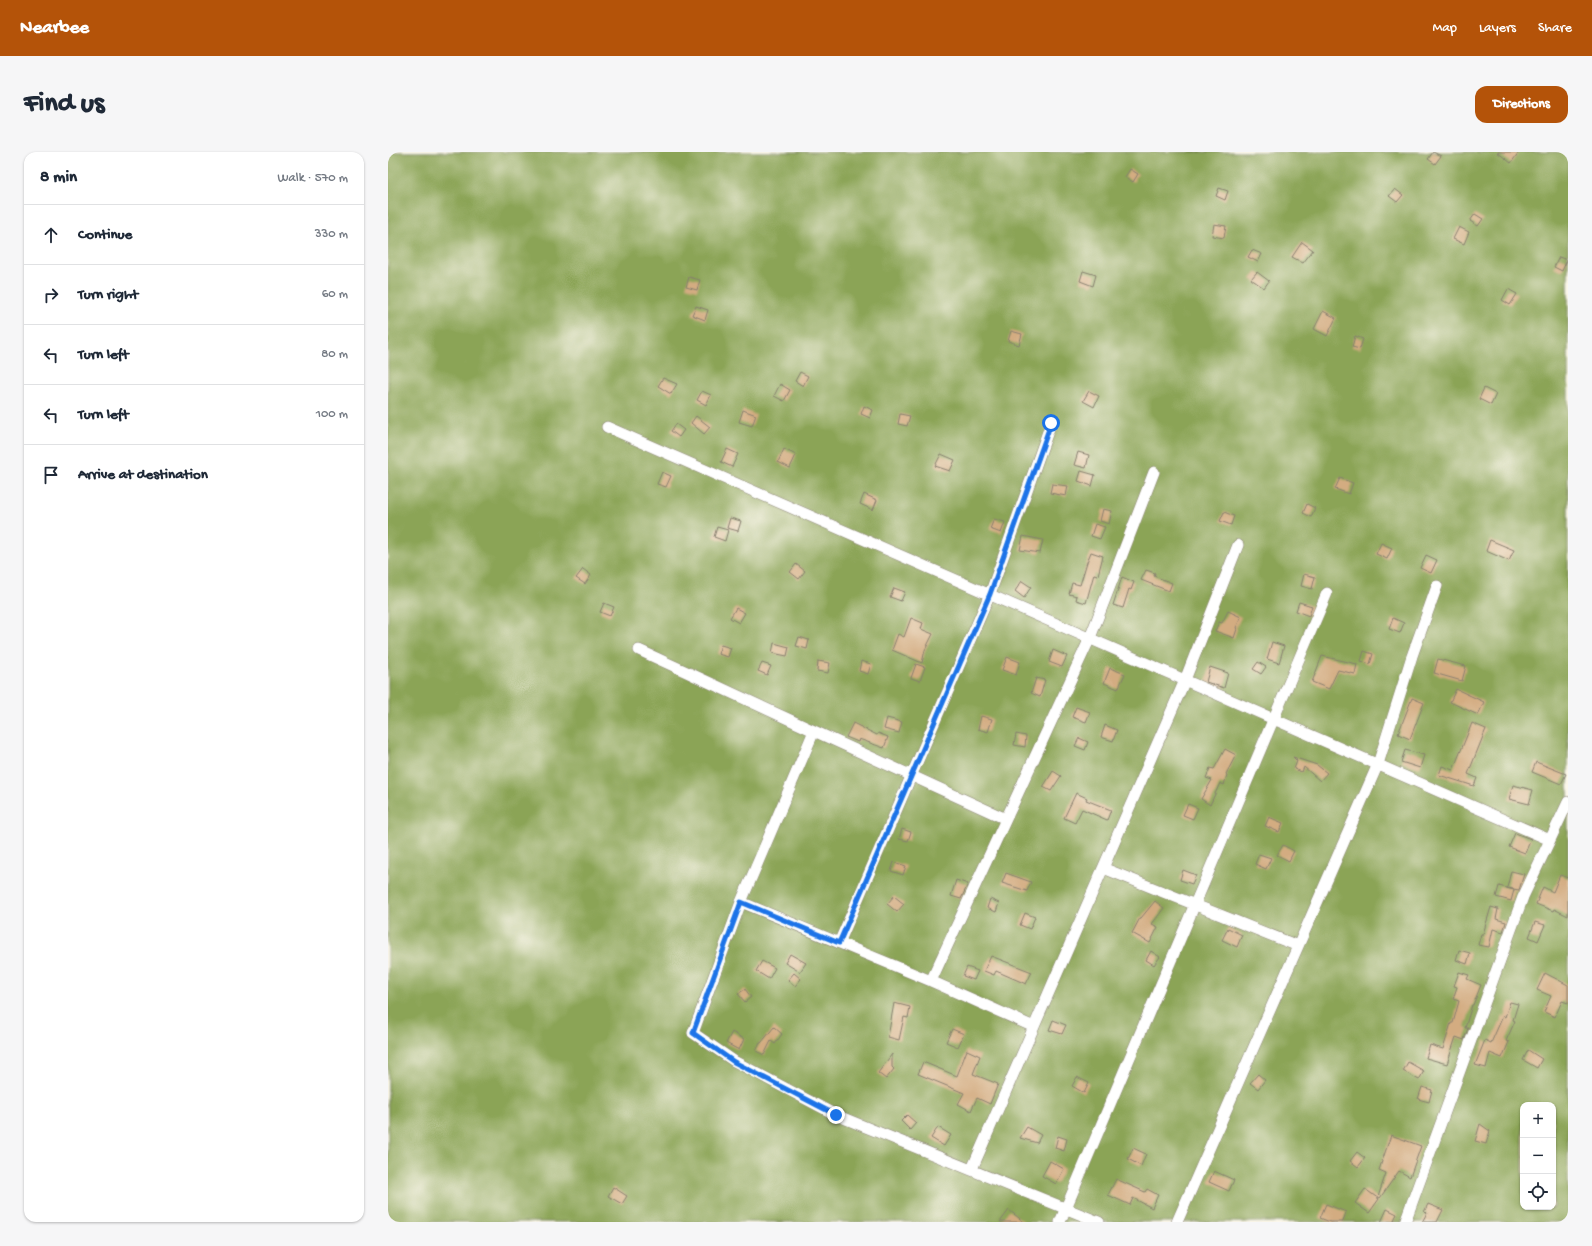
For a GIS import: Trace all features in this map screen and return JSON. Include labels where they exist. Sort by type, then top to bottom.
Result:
[{"type":"street","points":[[839,943],[990,594],[1051,423]]},
{"type":"street","points":[[607,427],[1550,840]]},
{"type":"street","points":[[931,981],[1090,638],[1154,472]]},
{"type":"street","points":[[972,1169],[1185,680],[1238,544]]},
{"type":"street","points":[[1177,1222],[1378,764],[1412,656],[1437,586]]},
{"type":"street","points":[[1060,1222],[1327,593]]},
{"type":"street","points":[[639,650],[1006,819]]},
{"type":"street","points":[[814,731],[741,902],[693,1033],[734,1062],[836,1115],[972,1169],[1099,1222]]},
{"type":"street","points":[[1405,1222],[1523,897],[1568,802]]},
{"type":"street","points":[[1103,868],[1298,946]]},
{"type":"street","points":[[741,902],[931,981],[1034,1027]]},
{"type":"green space","points":[[388,152],[1568,152],[1568,1222],[388,1222]]},
{"type":"building","points":[[1433,152],[1441,156],[1435,164],[1428,159]]},
{"type":"building","points":[[1497,152],[1519,152],[1511,163]]},
{"type":"building","points":[[1130,169],[1138,174],[1133,182],[1125,177]]},
{"type":"building","points":[[1219,188],[1228,191],[1225,200],[1216,196]]},
{"type":"building","points":[[1395,189],[1403,195],[1397,202],[1389,196]]},
{"type":"building","points":[[1475,214],[1483,219],[1478,226],[1470,221]]},
{"type":"building","points":[[1214,224],[1226,226],[1224,238],[1212,236]]},
{"type":"building","points":[[1459,227],[1469,232],[1464,244],[1453,239]]},
{"type":"building","points":[[1302,242],[1313,250],[1303,263],[1292,257]]},
{"type":"building","points":[[1252,250],[1262,254],[1258,262],[1248,257]]},
{"type":"building","points":[[1559,257],[1567,260],[1562,271],[1554,267]]},
{"type":"building","points":[[1083,271],[1096,275],[1093,286],[1080,281]]},
{"type":"building","points":[[1257,272],[1269,281],[1264,288],[1251,279]]},
{"type":"building","points":[[689,277],[700,280],[697,290],[686,287]]},
{"type":"building","points":[[1508,289],[1517,294],[1510,305],[1502,300]]},
{"type":"building","points":[[696,306],[708,310],[705,320],[692,315]]},
{"type":"building","points":[[1323,311],[1336,318],[1327,336],[1314,329]]},
{"type":"building","points":[[1011,331],[1022,334],[1019,345],[1008,341]]},
{"type":"building","points":[[1355,336],[1363,339],[1360,349],[1352,347]]},
{"type":"building","points":[[800,372],[808,376],[803,386],[795,381]]},
{"type":"building","points":[[663,378],[677,384],[671,394],[658,386]]},
{"type":"building","points":[[780,384],[790,390],[784,401],[774,396]]},
{"type":"building","points":[[1484,388],[1496,394],[1491,405],[1479,399]]},
{"type":"building","points":[[702,391],[711,395],[706,405],[697,400]]},
{"type":"building","points":[[1089,391],[1099,396],[1094,407],[1083,401]]},
{"type":"building","points":[[864,406],[873,410],[870,418],[861,414]]},
{"type":"building","points":[[743,410],[756,415],[752,426],[739,422]]},
{"type":"building","points":[[900,414],[910,416],[907,426],[898,424]]},
{"type":"building","points":[[696,416],[710,427],[704,434],[691,423]]},
{"type":"building","points":[[676,424],[684,430],[679,437],[671,431]]},
{"type":"building","points":[[727,449],[738,454],[732,467],[721,462]]},
{"type":"building","points":[[784,449],[796,455],[790,468],[778,462]]},
{"type":"building","points":[[1078,452],[1089,455],[1086,468],[1074,465]]},
{"type":"building","points":[[941,454],[955,460],[950,471],[935,466]]},
{"type":"building","points":[[1081,471],[1095,475],[1092,486],[1078,481]]},
{"type":"building","points":[[662,472],[671,476],[666,487],[657,484]]},
{"type":"building","points":[[1340,478],[1353,483],[1349,494],[1335,489]]},
{"type":"building","points":[[1052,484],[1068,486],[1066,496],[1050,493]]},
{"type":"building","points":[[864,494],[877,500],[873,510],[860,504]]},
{"type":"building","points":[[1307,504],[1315,508],[1311,517],[1303,513]]},
{"type":"building","points":[[1103,509],[1112,511],[1109,524],[1100,521]]},
{"type":"building","points":[[1224,512],[1234,516],[1231,525],[1220,521]]},
{"type":"building","points":[[730,518],[741,521],[738,531],[727,528]]},
{"type":"building","points":[[994,519],[1005,522],[1001,533],[990,529]]},
{"type":"building","points":[[1095,524],[1105,527],[1100,539],[1091,536]]},
{"type":"building","points":[[717,527],[728,530],[725,541],[714,537]]},
{"type":"building","points":[[1023,536],[1043,540],[1040,553],[1020,550]]},
{"type":"building","points":[[1490,540],[1514,550],[1509,561],[1486,551]]},
{"type":"building","points":[[1381,543],[1392,548],[1387,559],[1376,554]]},
{"type":"building","points":[[1091,552],[1103,556],[1098,575],[1094,574],[1086,603],[1076,600],[1077,596],[1069,594],[1072,583],[1080,585]]},
{"type":"building","points":[[1426,555],[1437,560],[1431,573],[1420,568]]},
{"type":"building","points":[[796,564],[805,571],[799,579],[790,572]]},
{"type":"building","points":[[583,569],[591,575],[585,584],[576,578]]},
{"type":"building","points":[[1146,570],[1155,573],[1154,576],[1172,583],[1169,591],[1141,580]]},
{"type":"building","points":[[1304,574],[1315,577],[1312,589],[1301,586]]},
{"type":"building","points":[[1122,577],[1134,582],[1131,590],[1129,589],[1123,608],[1113,605]]},
{"type":"building","points":[[1022,581],[1031,587],[1024,598],[1015,591]]},
{"type":"building","points":[[894,588],[905,592],[901,601],[890,597]]},
{"type":"building","points":[[1299,602],[1312,606],[1309,616],[1296,611]]},
{"type":"building","points":[[604,603],[614,607],[610,616],[600,612]]},
{"type":"building","points":[[736,608],[745,613],[739,623],[730,618]]},
{"type":"building","points":[[1228,611],[1241,617],[1236,628],[1234,638],[1215,631],[1219,622],[1222,623]]},
{"type":"building","points":[[911,618],[923,623],[921,629],[933,634],[925,650],[922,663],[892,650],[898,634],[904,637]]},
{"type":"building","points":[[1393,618],[1404,623],[1400,633],[1389,629]]},
{"type":"building","points":[[799,637],[809,640],[807,649],[796,646]]},
{"type":"building","points":[[1272,642],[1284,646],[1279,663],[1267,659]]},
{"type":"building","points":[[774,643],[789,647],[787,656],[772,653]]},
{"type":"building","points":[[721,645],[731,648],[728,657],[718,654]]},
{"type":"building","points":[[1053,650],[1067,656],[1062,667],[1049,662]]},
{"type":"building","points":[[1364,651],[1373,654],[1370,664],[1361,661]]},
{"type":"building","points":[[1322,656],[1357,664],[1355,674],[1338,670],[1329,689],[1312,682]]},
{"type":"building","points":[[1007,657],[1020,662],[1016,675],[1002,670]]},
{"type":"building","points":[[1438,659],[1466,666],[1462,681],[1434,673]]},
{"type":"building","points":[[818,661],[830,663],[828,673],[817,671]]},
{"type":"building","points":[[861,661],[871,664],[868,674],[859,671]]},
{"type":"building","points":[[1258,662],[1266,667],[1261,674],[1253,669]]},
{"type":"building","points":[[762,663],[771,666],[767,675],[758,671]]},
{"type":"building","points":[[916,664],[925,667],[920,681],[911,678]]},
{"type":"building","points":[[1210,667],[1228,673],[1224,688],[1206,682]]},
{"type":"building","points":[[1110,668],[1125,674],[1118,689],[1104,683]]},
{"type":"building","points":[[1036,678],[1045,680],[1040,697],[1031,693]]},
{"type":"building","points":[[1456,689],[1484,702],[1478,715],[1450,702]]},
{"type":"building","points":[[1412,698],[1424,703],[1410,739],[1398,734]]},
{"type":"building","points":[[1076,707],[1090,712],[1086,722],[1072,717]]},
{"type":"building","points":[[981,716],[992,719],[988,732],[978,729]]},
{"type":"building","points":[[887,718],[902,722],[899,733],[884,729]]},
{"type":"building","points":[[853,723],[877,735],[878,733],[888,737],[884,748],[859,739],[858,742],[846,737]]},
{"type":"building","points":[[1472,723],[1486,729],[1468,774],[1477,778],[1474,786],[1439,775],[1442,766],[1453,770]]},
{"type":"building","points":[[1105,725],[1117,730],[1113,741],[1101,737]]},
{"type":"building","points":[[1016,734],[1026,736],[1025,747],[1014,745]]},
{"type":"building","points":[[1079,738],[1088,742],[1085,750],[1075,746]]},
{"type":"building","points":[[1225,749],[1236,755],[1226,774],[1224,785],[1220,783],[1210,805],[1201,799],[1212,780],[1206,778],[1210,768],[1214,769]]},
{"type":"building","points":[[1405,750],[1424,755],[1420,768],[1401,762]]},
{"type":"building","points":[[1293,757],[1317,765],[1327,773],[1320,781],[1304,767],[1302,772],[1294,769],[1297,761]]},
{"type":"building","points":[[1536,762],[1566,774],[1561,784],[1532,772]]},
{"type":"building","points":[[1053,771],[1061,776],[1051,791],[1043,787]]},
{"type":"building","points":[[1513,785],[1533,790],[1529,804],[1509,799]]},
{"type":"building","points":[[1076,793],[1087,798],[1086,800],[1111,810],[1107,820],[1082,809],[1075,823],[1064,818]]},
{"type":"building","points":[[1188,804],[1198,808],[1193,819],[1183,815]]},
{"type":"building","points":[[1269,817],[1283,823],[1279,832],[1265,826]]},
{"type":"building","points":[[902,829],[911,832],[908,841],[899,839]]},
{"type":"building","points":[[1515,833],[1531,839],[1525,853],[1509,847]]},
{"type":"building","points":[[1283,845],[1294,851],[1289,861],[1277,855]]},
{"type":"building","points":[[1259,854],[1271,858],[1266,869],[1255,864]]},
{"type":"building","points":[[894,862],[906,866],[903,875],[891,871]]},
{"type":"building","points":[[1183,870],[1196,875],[1192,884],[1180,880]]},
{"type":"building","points":[[1511,871],[1524,874],[1519,890],[1507,888]]},
{"type":"building","points":[[1006,873],[1031,882],[1027,891],[1002,883]]},
{"type":"building","points":[[1560,875],[1568,878],[1568,916],[1554,909],[1553,911],[1536,904],[1543,887],[1553,892]]},
{"type":"building","points":[[956,880],[968,884],[961,899],[951,896]]},
{"type":"building","points":[[1499,886],[1514,890],[1511,901],[1496,897]]},
{"type":"building","points":[[894,896],[904,904],[897,912],[887,904]]},
{"type":"building","points":[[990,899],[999,903],[996,912],[987,908]]},
{"type":"building","points":[[1155,901],[1164,908],[1152,924],[1158,927],[1150,943],[1132,933],[1140,918]]},
{"type":"building","points":[[1491,907],[1498,909],[1496,919],[1506,922],[1503,932],[1493,929],[1489,947],[1478,945],[1481,934],[1483,934]]},
{"type":"building","points":[[1025,913],[1035,917],[1030,929],[1020,925]]},
{"type":"building","points":[[1535,922],[1545,925],[1538,941],[1529,937]]},
{"type":"building","points":[[1228,928],[1242,935],[1237,947],[1222,940]]},
{"type":"building","points":[[1459,950],[1470,953],[1467,964],[1456,960]]},
{"type":"building","points":[[1151,951],[1160,957],[1154,965],[1146,960]]},
{"type":"building","points":[[790,954],[806,963],[800,972],[785,963]]},
{"type":"building","points":[[991,956],[1032,972],[1026,984],[996,971],[994,975],[984,971]]},
{"type":"building","points":[[762,961],[775,968],[769,979],[756,971]]},
{"type":"building","points":[[967,967],[978,971],[974,980],[963,976]]},
{"type":"building","points":[[1459,972],[1469,975],[1467,979],[1481,985],[1472,1005],[1465,1028],[1468,1028],[1464,1040],[1456,1037],[1447,1064],[1426,1058],[1430,1045],[1443,1049],[1451,1023],[1453,1023],[1459,1001],[1453,999],[1457,987],[1454,986]]},
{"type":"building","points":[[794,973],[801,979],[795,986],[788,980]]},
{"type":"building","points":[[1545,973],[1568,985],[1568,1003],[1562,1001],[1555,1017],[1544,1012],[1551,996],[1537,990]]},
{"type":"building","points":[[745,989],[751,997],[745,1002],[738,994]]},
{"type":"building","points":[[1510,1002],[1518,1004],[1513,1020],[1515,1021],[1506,1041],[1509,1042],[1502,1058],[1490,1053],[1486,1068],[1475,1065],[1485,1040],[1491,1043],[1503,1016],[1505,1017]]},
{"type":"building","points":[[894,1003],[910,1007],[908,1018],[904,1017],[899,1040],[888,1037]]},
{"type":"building","points":[[1053,1020],[1066,1025],[1062,1034],[1049,1030]]},
{"type":"building","points":[[774,1027],[782,1034],[775,1044],[771,1041],[764,1055],[756,1051],[760,1043]]},
{"type":"building","points":[[952,1029],[964,1034],[958,1047],[946,1042]]},
{"type":"building","points":[[732,1032],[744,1039],[739,1050],[726,1043]]},
{"type":"building","points":[[967,1050],[980,1056],[973,1074],[998,1084],[990,1104],[977,1098],[971,1111],[958,1104],[964,1093],[918,1074],[923,1062],[957,1076]]},
{"type":"building","points":[[1528,1050],[1542,1059],[1537,1068],[1523,1060]]},
{"type":"building","points":[[892,1054],[892,1067],[894,1069],[886,1079],[878,1073]]},
{"type":"building","points":[[1408,1062],[1424,1071],[1419,1080],[1403,1071]]},
{"type":"building","points":[[1258,1074],[1265,1080],[1258,1089],[1250,1083]]},
{"type":"building","points":[[1077,1077],[1089,1083],[1084,1093],[1072,1086]]},
{"type":"building","points":[[1422,1087],[1432,1090],[1429,1102],[1418,1099]]},
{"type":"building","points":[[907,1115],[916,1123],[910,1130],[901,1121]]},
{"type":"building","points":[[1480,1124],[1490,1131],[1486,1144],[1475,1141]]},
{"type":"building","points":[[938,1127],[951,1135],[944,1146],[931,1138]]},
{"type":"building","points":[[1027,1127],[1041,1135],[1037,1143],[1020,1138]]},
{"type":"building","points":[[1391,1135],[1421,1146],[1410,1177],[1399,1171],[1380,1198],[1378,1197],[1386,1173],[1379,1170]]},
{"type":"building","points":[[1058,1136],[1067,1139],[1064,1151],[1055,1148]]},
{"type":"building","points":[[1133,1148],[1146,1154],[1141,1166],[1128,1159]]},
{"type":"building","points":[[1357,1152],[1365,1158],[1358,1167],[1350,1161]]},
{"type":"building","points":[[1050,1161],[1064,1169],[1056,1184],[1042,1176]]},
{"type":"building","points":[[1214,1171],[1234,1180],[1229,1191],[1209,1182]]},
{"type":"building","points":[[1116,1179],[1145,1192],[1147,1189],[1158,1195],[1152,1208],[1133,1198],[1130,1205],[1108,1195]]},
{"type":"building","points":[[613,1187],[627,1196],[622,1204],[608,1196]]},
{"type":"building","points":[[1365,1189],[1379,1199],[1369,1213],[1355,1203]]},
{"type":"building","points":[[1326,1204],[1346,1212],[1343,1222],[1330,1222],[1320,1218]]},
{"type":"building","points":[[1428,1204],[1443,1210],[1437,1222],[1422,1222],[1427,1213],[1424,1212]]},
{"type":"building","points":[[1387,1209],[1397,1214],[1393,1222],[1381,1222]]},
{"type":"building","points":[[1009,1210],[1024,1222],[1000,1222]]},
{"type":"route","points":[[836,1115],[734,1062],[693,1033],[741,902],[839,943],[990,594],[1051,423]]}]
